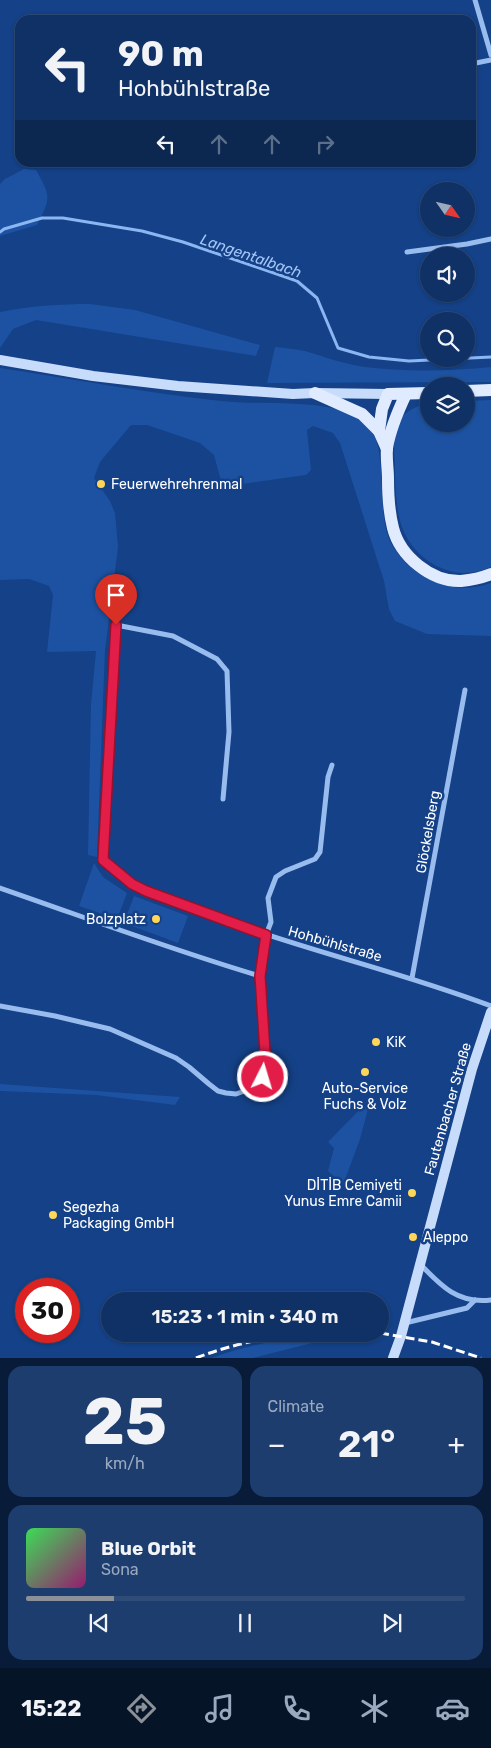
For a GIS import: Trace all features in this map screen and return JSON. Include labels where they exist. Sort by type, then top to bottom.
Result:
[{"type":"main road","points":[[0,360],[93,376],[178,386],[293,394],[420,393]]},
{"type":"main road","points":[[475,391],[491,390]]},
{"type":"main road","points":[[314,393],[362,414],[379,431],[387,449]]},
{"type":"main road","points":[[379,431],[382,409],[388,394]]},
{"type":"main road","points":[[406,394],[398,411],[387,449],[388,490],[393,528],[398,540],[411,559],[430,573],[460,581],[491,574]]},
{"type":"main road","name":"Fautenbacher Straße","points":[[393,1358],[472,1069],[491,1012]]},
{"type":"street","points":[[475,0],[491,55]]},
{"type":"street","points":[[476,63],[491,60]]},
{"type":"street","points":[[407,252],[491,239]]},
{"type":"street","name":"Hohbühlstraße","points":[[222,800],[230,732],[227,671],[216,659],[173,636],[116,625],[103,860],[132,884],[146,891],[266,935],[412,978],[491,1006]]},
{"type":"street","name":"Glöckelsberg","points":[[412,978],[465,690]]},
{"type":"street","points":[[0,1006],[55,1016],[110,1030],[176,1058],[218,1091],[236,1094],[250,1089],[263,1077],[266,1067],[260,976],[266,935],[270,922],[268,898],[276,877],[285,871],[315,859],[320,852],[328,778],[332,766]]},
{"type":"street","points":[[0,888],[118,928],[195,957],[260,976]]},
{"type":"street","points":[[420,1264],[446,1291],[475,1300],[491,1300]]},
{"type":"street","points":[[404,1323],[467,1308],[475,1300]]},
{"type":"shaded area","points":[[24,169],[36,170],[41,179],[47,192],[45,208],[37,225],[0,236],[0,184],[5,179]]},
{"type":"shaded area","points":[[67,304],[90,304],[135,310],[260,345],[256,356],[36,320],[13,329],[0,348],[0,312]]},
{"type":"shaded area","points":[[275,347],[305,351],[350,364],[380,369],[428,370],[491,367],[491,382],[475,382],[475,377],[420,377],[420,382],[267,383]]},
{"type":"shaded area","points":[[0,368],[193,398],[314,405],[349,413],[363,420],[372,430],[377,444],[386,529],[391,543],[406,563],[432,581],[457,588],[483,586],[491,583],[491,636],[427,634],[395,621],[389,609],[384,581],[340,443],[333,433],[313,426],[307,430],[311,470],[306,475],[228,486],[221,481],[214,455],[200,443],[147,425],[131,425],[100,462],[94,478],[110,501],[115,513],[118,547],[105,650],[97,857],[88,855],[91,705],[96,651],[47,652],[53,595],[49,586],[29,579],[0,580]]},
{"type":"shaded area","points":[[491,400],[491,567],[477,572],[464,573],[450,571],[426,560],[408,539],[398,513],[394,447],[395,434],[402,417],[407,412],[420,406],[420,432],[475,432],[475,401]]},
{"type":"shaded area","points":[[94,863],[103,877],[127,893],[117,919],[79,906]]},
{"type":"shaded area","name":"Bolzplatz","points":[[134,896],[188,916],[178,943],[124,923]]},
{"type":"shaded area","points":[[0,1084],[180,1097],[175,1105],[96,1095],[0,1091]]},
{"type":"shaded area","points":[[371,1098],[360,1139],[343,1185],[328,1171],[334,1148],[328,1142]]},
{"type":"shaded area","points":[[271,1342],[316,1342],[253,1358],[211,1358]]},
{"type":"waterway","name":"Langentalbach","points":[[0,232],[4,229],[42,218],[63,218],[142,231],[183,242],[297,281],[317,298],[338,348],[369,357],[409,361],[491,357]]},
{"type":"railway","points":[[389,1335],[432,1342],[481,1358]]},
{"type":"railway","points":[[196,1358],[248,1342]]},
{"type":"place","name":"Feuerwehrehrenmal","points":[[101,484]]},
{"type":"place","name":"Bolzplatz","points":[[156,919]]},
{"type":"place","name":"KiK","points":[[376,1042]]},
{"type":"place","name":"Auto-Service Fuchs & Volz","points":[[365,1072]]},
{"type":"place","name":"DİTİB Cemiyeti Yunus Emre Camii","points":[[412,1193]]},
{"type":"place","name":"Segezha Packaging GmbH","points":[[53,1215]]},
{"type":"place","name":"Aleppo","points":[[413,1237]]},
{"type":"route","points":[[116,625],[103,860],[132,884],[146,891],[266,935],[260,976],[266,1067],[263,1077]]}]
